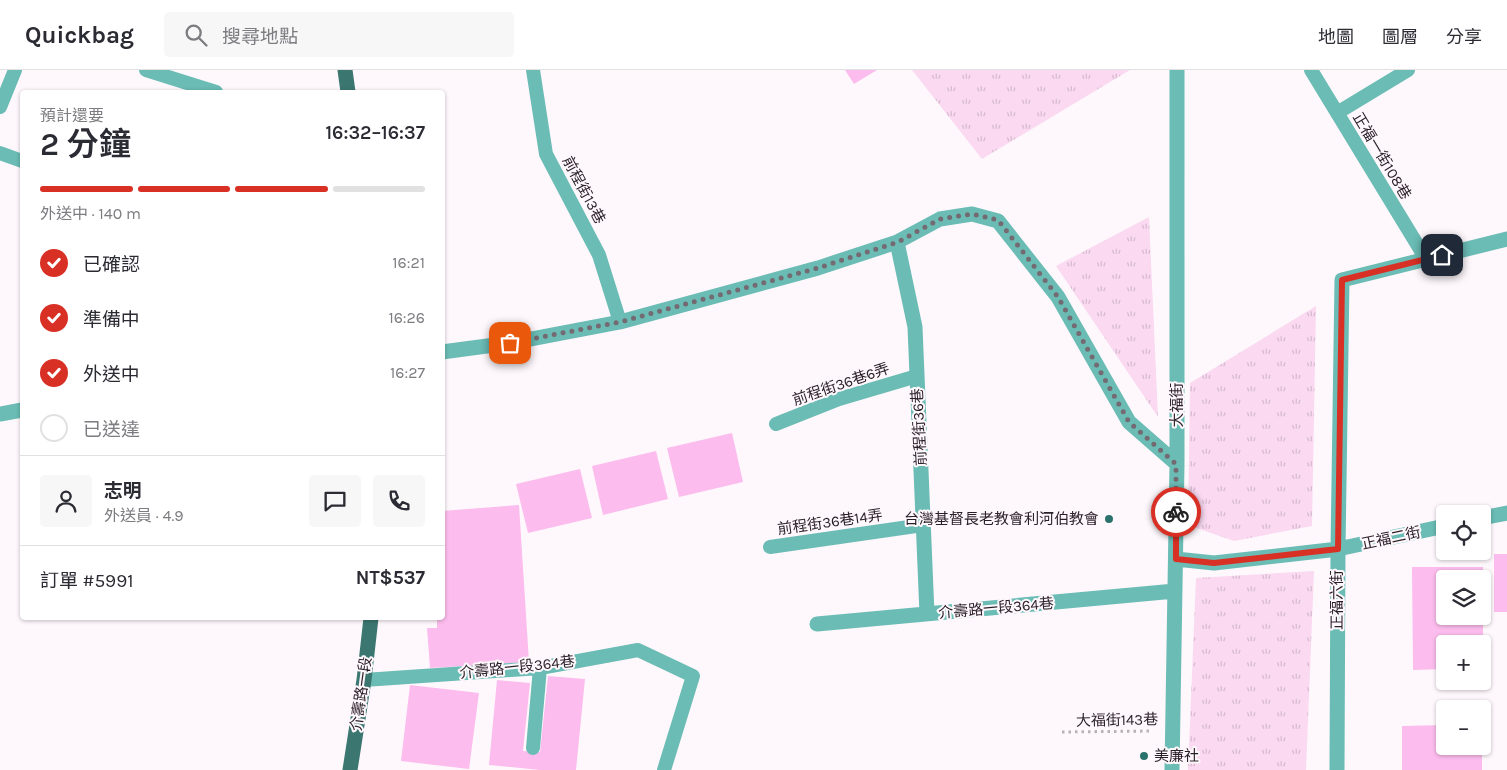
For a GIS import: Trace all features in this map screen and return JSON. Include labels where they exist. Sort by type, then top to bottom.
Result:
[{"type":"main road","points":[[345,70],[348,90]]},
{"type":"main road","name":"介壽路一段","points":[[350,770],[364,680],[371,620]]},
{"type":"street","name":"大福街","points":[[1172,770],[1176,559],[1177,70]]},
{"type":"street","points":[[445,352],[510,343],[620,322],[818,268],[898,242],[940,219],[972,214],[998,220],[1058,297],[1129,422],[1176,464]]},
{"type":"street","points":[[1426,259],[1507,238]]},
{"type":"street","name":"前程街36巷","points":[[898,242],[915,327],[927,614]]},
{"type":"street","name":"正福六街","points":[[1337,770],[1342,280],[1426,259]]},
{"type":"street","points":[[0,414],[20,410]]},
{"type":"street","points":[[1491,516],[1507,513]]},
{"type":"street","name":"正福二街","points":[[1176,559],[1214,563],[1338,549],[1436,528]]},
{"type":"street","name":"介壽路一段364巷","points":[[817,624],[1175,591]]},
{"type":"lane","points":[[0,107],[16,70]]},
{"type":"lane","points":[[146,70],[210,90]]},
{"type":"lane","name":"前程街13巷","points":[[533,70],[546,154],[599,255],[620,322]]},
{"type":"lane","name":"正福一街108巷","points":[[1311,70],[1426,259]]},
{"type":"lane","points":[[1337,114],[1408,70]]},
{"type":"lane","points":[[0,153],[20,160]]},
{"type":"lane","name":"前程街36巷6弄","points":[[776,424],[840,399],[917,376]]},
{"type":"lane","name":"前程街36巷14弄","points":[[770,547],[923,525]]},
{"type":"lane","name":"介壽路一段364巷","points":[[364,680],[540,668],[638,650],[693,676],[664,770]]},
{"type":"lane","points":[[533,748],[540,668]]},
{"type":"path","name":"大福街143巷","points":[[1062,732],[1173,730]]},
{"type":"green space","points":[[912,70],[1130,70],[982,159]]},
{"type":"green space","points":[[1149,217],[1158,417],[1056,266]]},
{"type":"green space","points":[[1316,306],[1312,526],[1234,541],[1188,525],[1190,383]]},
{"type":"green space","points":[[1314,571],[1306,770],[1188,770],[1196,578]]},
{"type":"building","points":[[845,70],[877,70],[854,84]]},
{"type":"building","points":[[732,433],[743,482],[679,497],[667,448]]},
{"type":"building","points":[[656,451],[668,499],[603,515],[592,466]]},
{"type":"building","points":[[580,469],[592,518],[528,533],[516,484]]},
{"type":"building","points":[[519,505],[529,662],[430,668],[427,628],[437,628],[437,620],[445,620],[445,511]]},
{"type":"building","points":[[1494,554],[1507,554],[1507,612],[1494,612]]},
{"type":"building","points":[[1412,567],[1483,567],[1483,570],[1436,570],[1436,625],[1483,625],[1483,635],[1436,635],[1436,669],[1413,670]]},
{"type":"building","points":[[548,676],[585,679],[576,770],[540,770],[489,765],[497,680],[530,683],[523,751],[540,752]]},
{"type":"building","points":[[410,685],[479,693],[469,769],[401,761]]},
{"type":"building","points":[[1436,725],[1436,755],[1482,755],[1482,770],[1402,770],[1402,726]]},
{"type":"way so far","points":[[510,343],[620,322],[818,268],[898,242],[940,219],[972,214],[998,220],[1058,297],[1129,422],[1176,464],[1176,512]]},
{"type":"place","name":"台灣基督長老教會利河伯教會","points":[[1109,519]]},
{"type":"place","name":"美廉社","points":[[1144,756]]},
{"type":"route","points":[[1176,512],[1176,559],[1214,563],[1338,549],[1342,280],[1442,255]]}]
